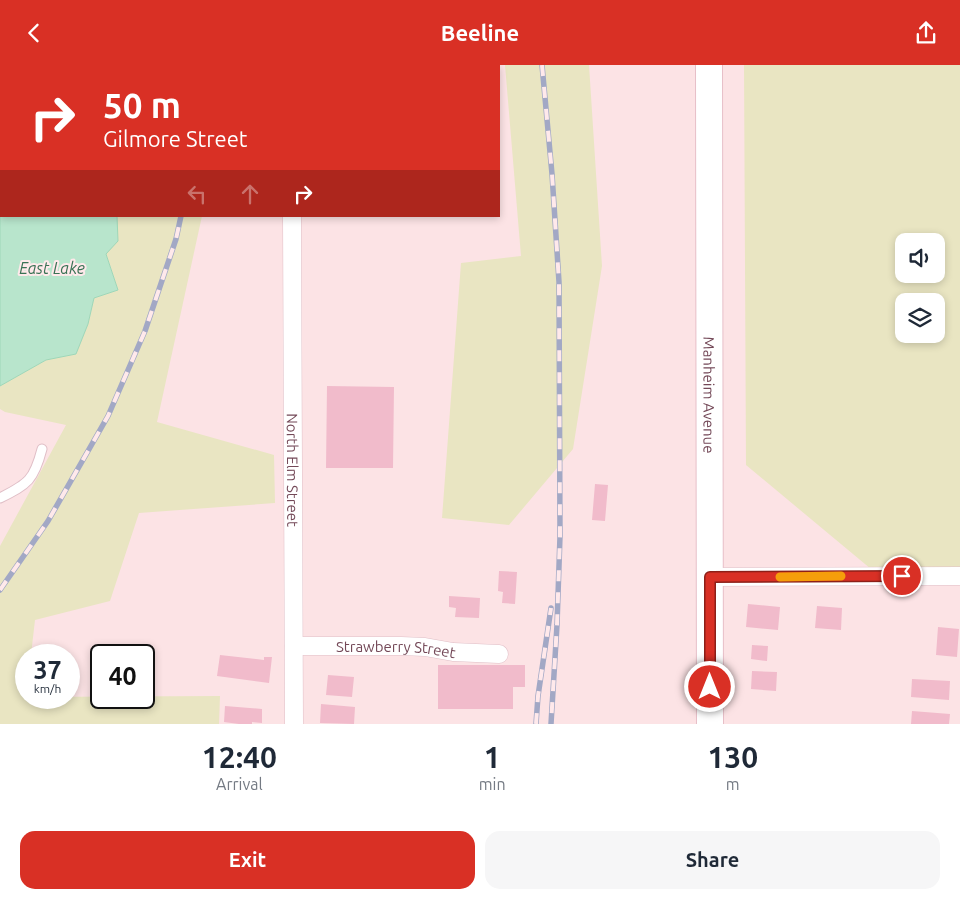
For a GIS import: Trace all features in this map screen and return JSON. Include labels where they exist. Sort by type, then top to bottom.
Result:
[{"type":"street","name":"Manheim Avenue","points":[[709,65],[710,724]]},
{"type":"street","name":"North Elm Street","points":[[292,217],[294,724]]},
{"type":"street","points":[[710,577],[960,576]]},
{"type":"street","name":"Strawberry Street","points":[[294,646],[401,646],[425,647],[453,652],[499,654]]},
{"type":"lane","points":[[0,498],[23,485],[36,470],[42,449]]},
{"type":"shaded area","points":[[505,65],[589,65],[602,266],[573,449],[509,525],[442,518],[461,263],[521,256]]},
{"type":"shaded area","points":[[744,65],[960,65],[960,574],[877,574],[746,465]]},
{"type":"shaded area","points":[[117,217],[202,217],[157,422],[274,455],[275,503],[139,513],[110,601],[35,620],[32,644],[15,644],[15,709],[80,709],[80,697],[90,697],[90,709],[155,709],[155,696],[220,696],[219,724],[0,724],[0,546],[66,425],[5,412],[0,409],[0,386],[46,360],[76,354],[88,324],[94,298],[118,290],[106,253],[118,241]]},
{"type":"water","name":"East Lake","points":[[0,217],[117,217],[118,241],[106,254],[118,290],[94,298],[88,324],[76,354],[46,360],[0,386]]},
{"type":"building","points":[[327,386],[394,387],[393,468],[326,468]]},
{"type":"building","points":[[595,484],[608,485],[605,521],[592,520]]},
{"type":"building","points":[[499,571],[517,572],[515,604],[502,603],[503,592],[498,591]]},
{"type":"building","points":[[449,596],[480,598],[479,618],[455,617],[456,608],[449,607]]},
{"type":"building","points":[[748,604],[780,607],[778,630],[746,627]]},
{"type":"building","points":[[817,606],[842,608],[841,630],[815,628]]},
{"type":"building","points":[[938,627],[959,629],[957,657],[936,655]]},
{"type":"building","points":[[752,645],[768,646],[767,661],[751,659]]},
{"type":"building","points":[[220,655],[264,660],[264,657],[272,657],[269,683],[217,676]]},
{"type":"building","points":[[438,665],[525,665],[525,687],[513,687],[513,709],[438,709]]},
{"type":"building","points":[[752,671],[777,672],[776,691],[751,689]]},
{"type":"building","points":[[328,675],[354,677],[352,697],[326,695]]},
{"type":"building","points":[[912,679],[950,681],[949,700],[911,697]]},
{"type":"building","points":[[321,704],[355,707],[354,724],[320,723]]},
{"type":"building","points":[[225,706],[262,709],[262,723],[239,724],[224,722]]},
{"type":"building","points":[[912,711],[950,714],[949,724],[911,724]]},
{"type":"railway","points":[[542,65],[559,282],[560,536],[551,724]]},
{"type":"railway","points":[[0,590],[48,521],[108,416],[145,331],[176,239],[181,217]]},
{"type":"railway","points":[[536,724],[538,696],[551,608]]},
{"type":"slow traffic","points":[[780,577],[841,576]]},
{"type":"route","points":[[710,687],[710,577],[902,576]]}]
